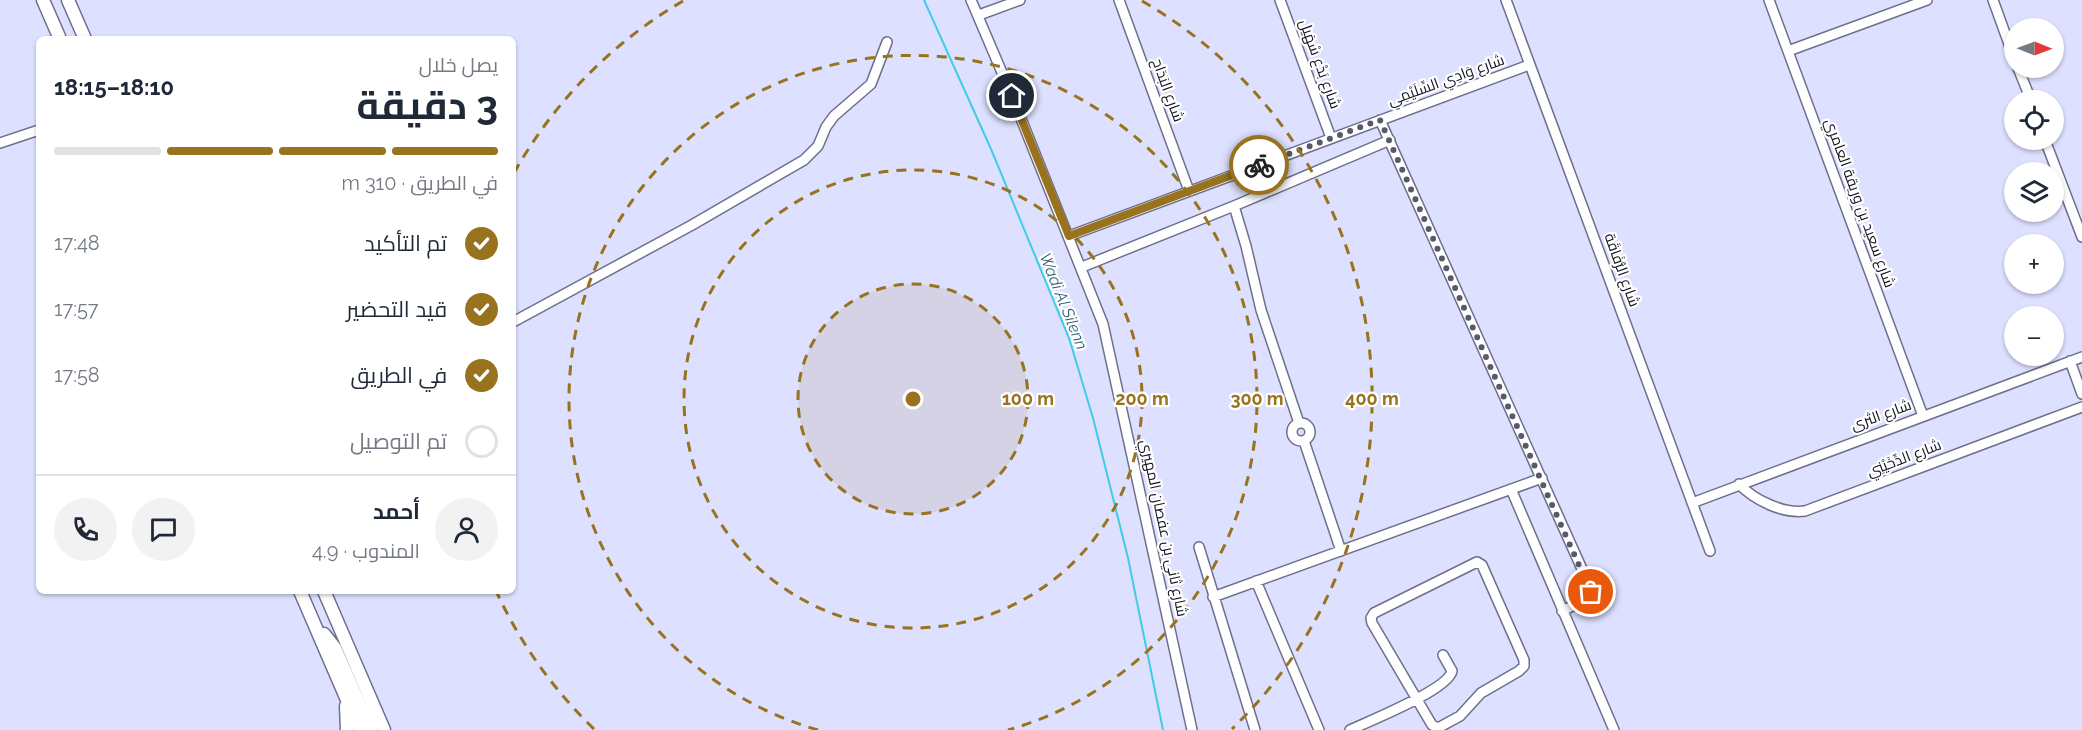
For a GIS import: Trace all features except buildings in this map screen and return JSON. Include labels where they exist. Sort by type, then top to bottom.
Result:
[{"type":"main road","points":[[43,0],[59,36]]},
{"type":"main road","points":[[68,0],[84,36]]},
{"type":"main road","points":[[301,594],[360,730]]},
{"type":"main road","points":[[325,594],[384,730]]},
{"type":"main road","points":[[316,627],[335,648],[371,730]]},
{"type":"main road","points":[[345,695],[347,730]]},
{"type":"street","name":"شارع ثاني بن عفصان المهيري","points":[[971,0],[1082,267],[1110,348],[1192,730]]},
{"type":"street","points":[[978,15],[1020,0]]},
{"type":"street","name":"شارع البَدَاح","points":[[1119,0],[1189,190]]},
{"type":"street","name":"شارع بَدْع سْهَيل","points":[[1280,0],[1331,138]]},
{"type":"street","name":"شارع الرُّفَاقَة","points":[[1506,0],[1710,551]]},
{"type":"street","name":"شارع سعيد بن وريقة العامري","points":[[1769,0],[1923,416]]},
{"type":"street","points":[[1788,51],[1926,0]]},
{"type":"street","points":[[1993,0],[2004,30]]},
{"type":"street","points":[[516,320],[692,225],[804,160],[818,146],[826,127],[834,116],[871,84],[887,42]]},
{"type":"street","name":"شارع وَادِي السِّلَيْمِي","points":[[1069,236],[1529,65]]},
{"type":"street","points":[[1380,120],[1591,592],[1587,599],[1562,611]]},
{"type":"street","points":[[0,143],[36,131]]},
{"type":"street","points":[[1082,267],[1390,140]]},
{"type":"street","points":[[2049,150],[2082,237]]},
{"type":"street","points":[[1234,206],[1261,310],[1299,423],[1294,427],[1292,433],[1298,441],[1304,441],[1341,551]]},
{"type":"street","name":"شارع الثرى","points":[[1692,503],[2082,357]]},
{"type":"street","points":[[2070,361],[2082,394]]},
{"type":"street","name":"شارع الدِّخَيْنِي","points":[[1739,484],[1753,496],[1781,508],[1793,512],[1805,511],[2082,407]]},
{"type":"street","points":[[1213,597],[1542,478]]},
{"type":"street","points":[[1511,489],[1614,730]]},
{"type":"street","points":[[1199,547],[1255,730]]},
{"type":"street","points":[[1478,562],[1482,565],[1524,660],[1524,666],[1481,693],[1464,712],[1441,728],[1432,725],[1417,699],[1371,618],[1374,613],[1478,562]]},
{"type":"street","points":[[1256,581],[1319,730]]},
{"type":"street","points":[[331,594],[337,622]]},
{"type":"street","points":[[1350,730],[1417,699],[1451,676],[1452,669],[1443,655]]},
{"type":"waterway","name":"Wadi Al Silenn","points":[[924,0],[991,149],[1069,338],[1093,418],[1128,558],[1163,730]]},
{"type":"way so far","points":[[1259,165],[1380,120],[1591,592]]},
{"type":"route","points":[[1012,96],[1069,236],[1259,165]]}]
